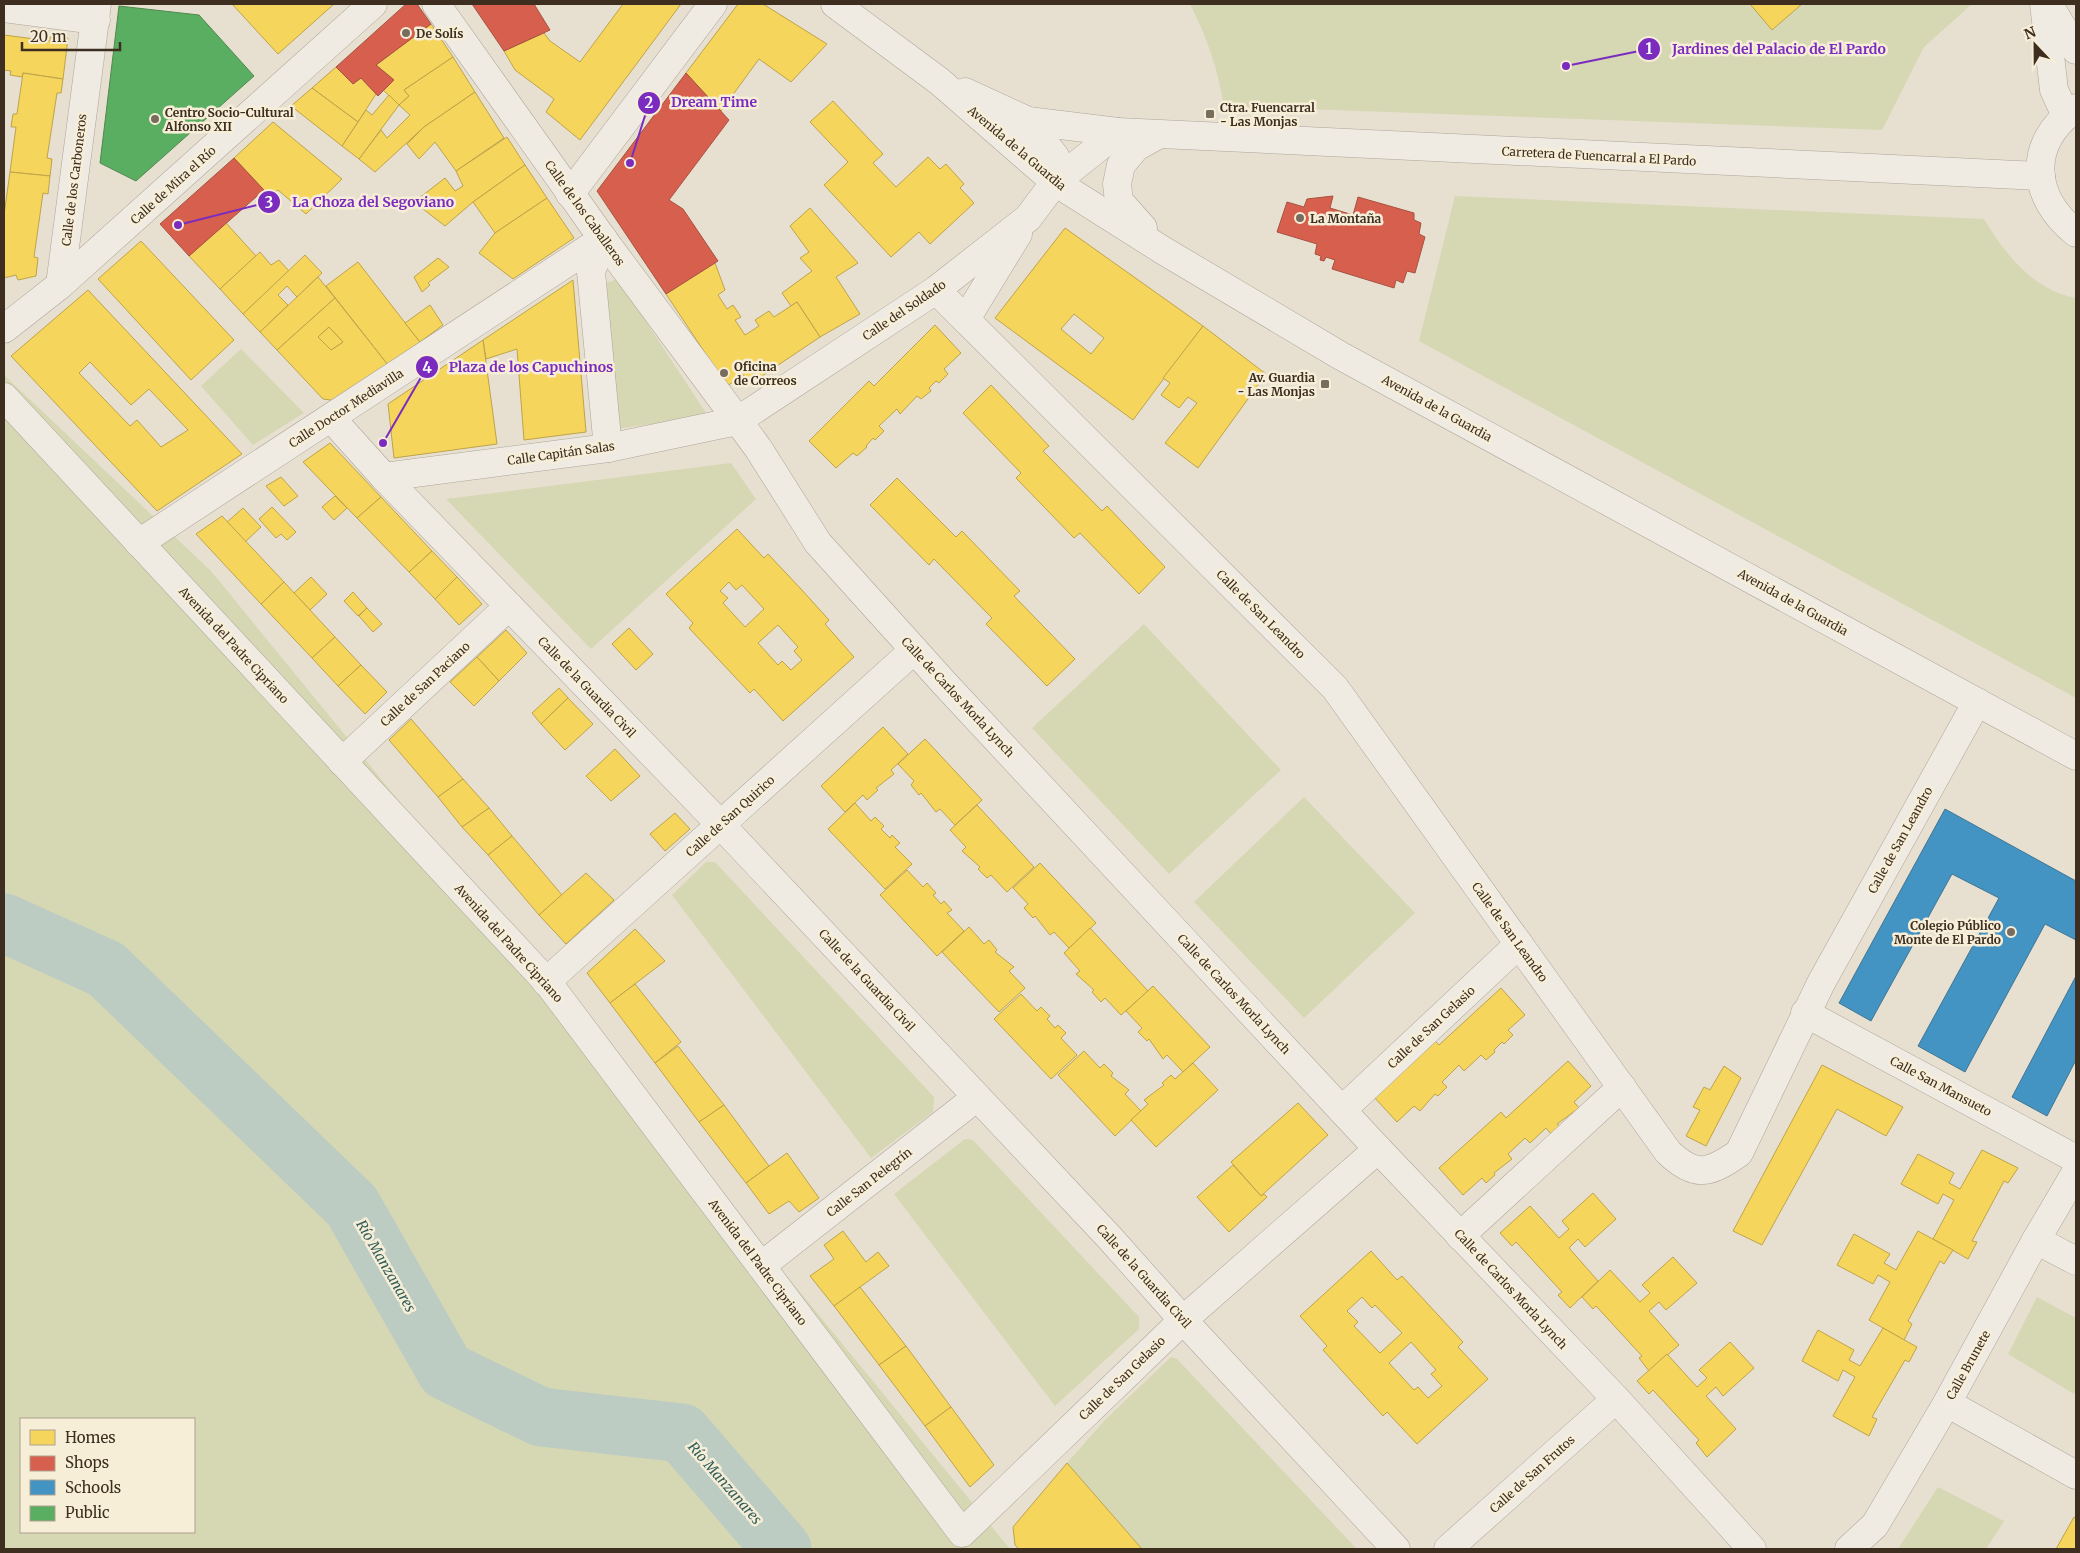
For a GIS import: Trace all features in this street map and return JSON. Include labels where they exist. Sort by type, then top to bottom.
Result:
[{"type":"street","name":"Calle de Mira el Río","points":[[60,285],[373,4]]},
{"type":"street","name":"Calle de los Caballeros","points":[[436,4],[603,240],[738,421]]},
{"type":"street","points":[[570,194],[713,4]]},
{"type":"street","name":"Avenida de la Guardia","points":[[835,4],[939,80],[1055,182],[1164,251],[1341,356],[2076,756]]},
{"type":"street","points":[[2044,4],[2054,90],[2071,112],[2046,142],[2041,176],[2048,204],[2058,218],[2076,233]]},
{"type":"street","points":[[2048,4],[2076,50]]},
{"type":"street","points":[[4,8],[96,12]]},
{"type":"street","name":"Calle de los Carboneros","points":[[60,285],[96,12]]},
{"type":"street","name":"Carretera de Fuencarral a El Pardo","points":[[939,80],[1028,121],[1118,132],[2041,176]]},
{"type":"street","points":[[1028,121],[1056,158],[1055,182]]},
{"type":"street","points":[[1055,182],[1118,132]]},
{"type":"street","points":[[1158,135],[1136,147],[1121,165],[1117,184],[1119,201],[1164,251]]},
{"type":"street","name":"Calle del Soldado","points":[[738,421],[936,290],[1028,218],[1055,182]]},
{"type":"street","points":[[966,319],[1028,218]]},
{"type":"street","points":[[603,240],[591,272],[608,448]]},
{"type":"street","name":"Calle Doctor Mediavilla","points":[[139,543],[603,240]]},
{"type":"street","points":[[4,329],[60,285]]},
{"type":"street","name":"Calle de San Leandro","points":[[936,290],[1335,688],[1668,1152],[1682,1165],[1700,1170],[1716,1168],[1739,1153],[1805,1013],[1977,702]]},
{"type":"street","name":"Avenida del Padre Cipriano","points":[[4,397],[546,982],[962,1533]]},
{"type":"street","name":"Calle de la Guardia Civil","points":[[331,418],[384,477],[720,824],[1109,1237],[1183,1320],[1396,1549]]},
{"type":"street","name":"Calle Capitán Salas","points":[[384,477],[608,448],[738,421]]},
{"type":"street","name":"Calle de Carlos Morla Lynch","points":[[738,421],[758,448],[818,544],[914,650],[1378,1149],[1616,1399],[1752,1549]]},
{"type":"street","name":"Calle de San Paciano","points":[[342,762],[509,606]]},
{"type":"street","name":"Calle de San Quirico","points":[[546,982],[914,650]]},
{"type":"street","name":"Calle de San Gelasio","points":[[1342,1110],[1519,944]]},
{"type":"street","name":"Calle San Mansueto","points":[[1805,1013],[2076,1159]]},
{"type":"street","points":[[1460,1236],[1622,1086]]},
{"type":"street","name":"Calle San Pelegrín","points":[[761,1266],[977,1097]]},
{"type":"street","name":"Calle de San Gelasio","points":[[962,1533],[1183,1320],[1378,1149]]},
{"type":"street","name":"Calle Brunete","points":[[1849,1549],[1875,1525],[1947,1403],[2036,1240],[2076,1172]]},
{"type":"street","points":[[2036,1240],[2076,1261]]},
{"type":"street","name":"Calle de San Frutos","points":[[1448,1549],[1616,1399]]},
{"type":"street","points":[[1947,1403],[2076,1475]]},
{"type":"green space","points":[[1190,4],[1972,4],[1924,47],[1882,130],[1224,106],[1211,54]]},
{"type":"green space","points":[[1455,196],[1984,219],[2001,245],[2022,269],[2047,287],[2061,294],[2076,298],[2076,698],[1419,341]]},
{"type":"green space","points":[[618,279],[708,416],[616,429],[603,284]]},
{"type":"green space","points":[[241,349],[304,413],[253,445],[201,386]]},
{"type":"green space","points":[[4,375],[211,571],[1010,1549],[4,1549]]},
{"type":"green space","points":[[731,463],[756,499],[591,649],[446,499]]},
{"type":"green space","points":[[1144,624],[1281,770],[1169,874],[1032,728]]},
{"type":"green space","points":[[1304,797],[1415,913],[1304,1018],[1194,902]]},
{"type":"green space","points":[[706,862],[715,862],[934,1097],[933,1112],[871,1158],[672,895]]},
{"type":"green space","points":[[965,1139],[973,1140],[1139,1317],[1139,1329],[1055,1406],[894,1194]]},
{"type":"green space","points":[[2037,1297],[2076,1318],[2076,1390],[2074,1394],[2008,1354]]},
{"type":"green space","points":[[1171,1357],[1177,1359],[1357,1549],[1142,1549],[1067,1463],[1105,1420]]},
{"type":"green space","points":[[1938,1487],[2004,1521],[1986,1549],[1898,1549]]},
{"type":"building: Homes","points":[[232,4],[334,4],[278,54]]},
{"type":"building: Homes","points":[[623,4],[681,4],[580,140],[546,112],[554,99],[515,70],[504,51],[544,33],[550,41],[580,62]]},
{"type":"building: Homes","points":[[738,4],[763,4],[827,44],[791,82],[759,59],[721,111],[686,73]]},
{"type":"building: Homes","points":[[1750,4],[1802,4],[1772,30]]},
{"type":"building: Homes","points":[[431,24],[453,57],[404,90],[409,96],[399,105],[383,90],[394,80],[376,65]]},
{"type":"building: Homes","points":[[4,35],[50,41],[50,37],[68,38],[63,79],[23,73],[22,77],[10,75],[11,71],[4,70]]},
{"type":"building: Homes","points":[[453,57],[475,92],[424,127],[375,172],[359,159],[381,130],[387,138],[410,115],[399,105],[409,96],[404,90]]},
{"type":"building: Homes","points":[[336,67],[353,84],[361,78],[376,94],[358,122],[312,88]]},
{"type":"building: Homes","points":[[23,73],[63,79],[61,93],[57,93],[47,158],[52,159],[50,176],[10,172],[16,127],[11,127],[13,114],[17,114]]},
{"type":"building: Homes","points":[[312,88],[358,122],[342,146],[291,106]]},
{"type":"building: Homes","points":[[475,92],[504,138],[456,171],[435,142],[419,159],[407,144],[424,127]]},
{"type":"building: Homes","points":[[389,95],[399,105],[359,159],[342,146],[366,110],[372,115]]},
{"type":"building: Homes","points":[[833,101],[883,154],[873,163],[896,187],[928,157],[940,169],[946,164],[964,184],[960,188],[974,203],[930,244],[919,232],[891,257],[824,185],[848,162],[810,122]]},
{"type":"building: Homes","points":[[273,122],[342,179],[306,214],[278,190],[270,197],[234,158]]},
{"type":"building: Homes","points":[[507,137],[525,165],[473,202],[445,226],[414,202],[445,178],[455,191],[463,186],[456,171]]},
{"type":"building: Homes","points":[[525,165],[547,198],[495,233],[473,202]]},
{"type":"building: Homes","points":[[10,172],[50,176],[48,194],[43,193],[34,257],[38,258],[36,276],[18,280],[16,275],[4,278],[4,215]]},
{"type":"building: Homes","points":[[547,198],[574,238],[513,279],[479,253],[495,233]]},
{"type":"building: Homes","points":[[810,208],[858,263],[836,277],[860,314],[820,337],[797,302],[791,306],[782,293],[812,271],[800,258],[809,252],[790,226]]},
{"type":"building: Homes","points":[[226,223],[256,256],[220,289],[189,256]]},
{"type":"building: Homes","points":[[1065,228],[1203,326],[1133,420],[995,318]],"holes":[[[1074,314],[1104,338],[1091,354],[1061,329]]]},
{"type":"building: Homes","points":[[141,241],[234,340],[191,380],[98,279]]},
{"type":"building: Homes","points":[[260,252],[271,265],[279,260],[289,271],[243,314],[220,289]]},
{"type":"building: Homes","points":[[305,255],[322,273],[297,297],[287,286],[278,295],[288,305],[260,332],[243,314]]},
{"type":"building: Homes","points":[[438,258],[449,267],[428,283],[430,285],[422,292],[414,277]]},
{"type":"building: Homes","points":[[358,262],[420,342],[388,365],[326,286]]},
{"type":"building: Homes","points":[[715,263],[725,290],[718,295],[727,309],[733,305],[741,317],[735,320],[745,335],[759,326],[755,320],[769,311],[774,317],[797,302],[820,337],[750,384],[744,375],[727,386],[666,294]]},
{"type":"building: Homes","points":[[318,277],[335,298],[277,350],[260,332]]},
{"type":"building: Homes","points":[[573,280],[586,432],[524,440],[517,349],[486,359],[483,340]]},
{"type":"building: Homes","points":[[88,290],[242,454],[157,511],[11,356]],"holes":[[[90,362],[131,405],[149,389],[188,430],[161,447],[137,420],[130,426],[79,373]]]},
{"type":"building: Homes","points":[[335,298],[388,365],[338,401],[323,399],[277,350]],"holes":[[[329,327],[343,342],[331,350],[318,337]]]},
{"type":"building: Homes","points":[[430,305],[443,325],[420,342],[405,323]]},
{"type":"building: Homes","points":[[935,325],[961,353],[944,369],[948,374],[939,383],[936,381],[929,388],[931,391],[921,399],[917,396],[900,414],[897,409],[879,426],[884,431],[875,440],[873,438],[857,456],[853,453],[836,468],[809,441],[869,381],[874,386]]},
{"type":"building: Homes","points":[[1203,326],[1266,374],[1198,468],[1165,443],[1197,403],[1188,397],[1179,408],[1161,395],[1170,383],[1163,378]]},
{"type":"building: Homes","points":[[329,327],[343,342],[331,350],[318,337]]},
{"type":"building: Homes","points":[[483,340],[497,444],[394,458],[388,404]]},
{"type":"building: Homes","points":[[991,385],[1049,446],[1043,451],[1102,511],[1107,506],[1165,567],[1139,594],[1080,533],[1074,538],[1016,478],[1021,473],[963,413]]},
{"type":"building: Homes","points":[[330,443],[381,497],[357,518],[303,462]]},
{"type":"building: Homes","points":[[281,477],[298,496],[284,506],[266,486]]},
{"type":"building: Homes","points":[[897,478],[956,537],[962,531],[1020,591],[1014,596],[1075,659],[1047,686],[986,624],[992,618],[934,559],[929,565],[870,505]]},
{"type":"building: Homes","points":[[335,496],[347,508],[334,520],[322,507]]},
{"type":"building: Homes","points":[[381,497],[432,551],[409,572],[357,518]]},
{"type":"building: Homes","points":[[272,507],[296,532],[287,540],[281,534],[276,538],[259,519]]},
{"type":"building: Homes","points":[[243,508],[261,527],[245,542],[227,522]]},
{"type":"building: Homes","points":[[222,516],[284,582],[261,604],[196,534]]},
{"type":"building: Homes","points":[[737,529],[764,558],[768,554],[801,589],[829,620],[825,624],[854,657],[783,721],[754,689],[750,693],[689,628],[693,623],[666,594]],"holes":[[[729,582],[736,590],[742,585],[764,609],[745,627],[723,603],[728,598],[720,591]],[[778,625],[798,647],[794,651],[802,660],[791,670],[782,661],[778,665],[758,643]]]},
{"type":"building: Homes","points":[[432,551],[457,577],[435,599],[409,572]]},
{"type":"building: Homes","points":[[311,577],[327,594],[310,610],[294,593]]},
{"type":"building: Homes","points":[[457,577],[482,604],[459,625],[435,599]]},
{"type":"building: Homes","points":[[284,582],[335,637],[312,658],[261,604]]},
{"type":"building: Homes","points":[[353,592],[367,608],[358,616],[344,601]]},
{"type":"building: Homes","points":[[367,608],[382,624],[373,632],[359,616]]},
{"type":"building: Homes","points":[[629,628],[653,654],[636,670],[612,644]]},
{"type":"building: Homes","points":[[506,630],[527,653],[499,681],[477,657]]},
{"type":"building: Homes","points":[[335,637],[361,665],[338,686],[312,658]]},
{"type":"building: Homes","points":[[477,657],[499,681],[474,706],[450,682]]},
{"type":"building: Homes","points":[[361,665],[387,692],[365,714],[338,686]]},
{"type":"building: Homes","points":[[559,688],[568,698],[541,724],[532,713]]},
{"type":"building: Homes","points":[[568,698],[593,724],[565,750],[541,724]]},
{"type":"building: Homes","points":[[411,719],[463,779],[438,797],[389,740]]},
{"type":"building: Homes","points":[[883,727],[908,754],[891,770],[894,774],[876,788],[878,790],[867,800],[863,795],[845,812],[821,786]]},
{"type":"building: Homes","points":[[925,739],[982,800],[955,825],[940,809],[936,812],[921,793],[919,795],[911,785],[914,781],[898,764]]},
{"type":"building: Homes","points":[[615,749],[640,776],[611,801],[586,776]]},
{"type":"building: Homes","points":[[463,779],[489,808],[462,827],[438,797]]},
{"type":"building: Homes","points":[[855,803],[871,821],[875,817],[884,826],[881,829],[890,838],[892,835],[900,843],[895,847],[912,864],[885,889],[828,829]]},
{"type":"building: Homes","points":[[977,805],[1034,867],[1007,892],[991,875],[987,878],[978,869],[980,867],[962,851],[966,847],[950,830]]},
{"type":"building: Homes","points":[[489,808],[512,836],[488,855],[462,827]]},
{"type":"building: Homes","points":[[675,813],[690,829],[665,851],[650,834]]},
{"type":"building: Homes","points":[[512,836],[562,895],[539,915],[488,855]]},
{"type":"building: Homes","points":[[1040,863],[1096,923],[1069,948],[1054,932],[1050,935],[1035,916],[1033,918],[1024,908],[1028,904],[1013,888]]},
{"type":"building: Homes","points":[[907,870],[923,887],[927,883],[936,893],[933,895],[941,904],[944,901],[952,910],[947,913],[964,931],[937,956],[880,895]]},
{"type":"building: Homes","points":[[586,873],[614,900],[566,944],[539,915]]},
{"type":"building: Homes","points":[[969,927],[984,944],[989,940],[997,950],[995,952],[1014,967],[1009,971],[1025,988],[999,1012],[942,952]]},
{"type":"building: Homes","points":[[1090,928],[1148,991],[1121,1015],[1105,998],[1101,1002],[1092,992],[1094,990],[1076,974],[1080,971],[1064,953]]},
{"type":"building: Homes","points":[[635,929],[665,961],[610,1003],[587,973]]},
{"type":"building: Homes","points":[[635,984],[681,1042],[655,1063],[610,1003]]},
{"type":"building: Homes","points":[[1153,986],[1210,1047],[1183,1072],[1167,1055],[1163,1059],[1149,1039],[1147,1041],[1138,1032],[1142,1028],[1126,1011]]},
{"type":"building: Homes","points":[[1501,988],[1525,1015],[1508,1030],[1513,1035],[1504,1044],[1502,1042],[1486,1060],[1481,1055],[1464,1071],[1459,1065],[1442,1082],[1447,1087],[1438,1096],[1435,1094],[1420,1111],[1414,1106],[1397,1122],[1373,1096],[1434,1040],[1439,1045]]},
{"type":"building: Homes","points":[[1021,994],[1037,1011],[1041,1007],[1050,1016],[1047,1019],[1055,1028],[1058,1025],[1066,1033],[1061,1038],[1077,1055],[1051,1079],[994,1019]]},
{"type":"building: Homes","points":[[678,1046],[724,1105],[699,1122],[655,1063]]},
{"type":"building: Homes","points":[[1084,1051],[1100,1068],[1104,1064],[1113,1073],[1111,1076],[1129,1090],[1125,1094],[1141,1111],[1115,1136],[1058,1075]]},
{"type":"building: Homes","points":[[1568,1061],[1591,1086],[1574,1102],[1579,1108],[1557,1124],[1560,1126],[1551,1134],[1546,1128],[1530,1143],[1525,1138],[1508,1154],[1512,1159],[1494,1173],[1495,1175],[1486,1183],[1482,1178],[1463,1195],[1439,1168],[1501,1112],[1506,1118]]},
{"type":"building: Homes","points":[[1193,1063],[1218,1090],[1156,1147],[1131,1120],[1148,1104],[1144,1100],[1164,1085],[1162,1083],[1171,1075],[1175,1079]]},
{"type":"building: Homes","points":[[1822,1065],[1903,1107],[1886,1136],[1837,1109],[1762,1245],[1733,1231]]},
{"type":"building: Homes","points":[[1724,1066],[1741,1078],[1706,1146],[1686,1136],[1700,1110],[1693,1107],[1704,1087],[1710,1090]]},
{"type":"building: Homes","points":[[1298,1103],[1328,1135],[1261,1196],[1231,1162]]},
{"type":"building: Homes","points":[[724,1105],[769,1166],[746,1183],[699,1122]]},
{"type":"building: Homes","points":[[1982,1150],[2018,1168],[2008,1183],[2004,1181],[1972,1241],[1977,1242],[1968,1259],[1933,1239],[1954,1200],[1943,1194],[1938,1204],[1901,1184],[1918,1154],[1954,1173],[1949,1183],[1960,1189]]},
{"type":"building: Homes","points":[[787,1153],[819,1198],[799,1212],[789,1201],[769,1214],[746,1183]]},
{"type":"building: Homes","points":[[1233,1165],[1261,1196],[1264,1194],[1267,1197],[1229,1232],[1197,1197]]},
{"type":"building: Homes","points":[[1593,1193],[1616,1219],[1585,1247],[1578,1239],[1569,1248],[1598,1281],[1570,1308],[1558,1295],[1562,1292],[1516,1242],[1512,1246],[1500,1233],[1530,1206],[1559,1238],[1569,1229],[1562,1221]]},
{"type":"building: Homes","points":[[843,1231],[866,1262],[878,1252],[889,1266],[834,1306],[810,1276],[834,1259],[824,1245]]},
{"type":"building: Homes","points":[[1918,1231],[1953,1250],[1944,1264],[1940,1261],[1908,1321],[1912,1324],[1904,1340],[1869,1320],[1890,1282],[1878,1275],[1873,1284],[1837,1265],[1854,1234],[1890,1254],[1884,1263],[1896,1270]]},
{"type":"building: Homes","points":[[1371,1251],[1397,1280],[1402,1276],[1463,1342],[1458,1347],[1488,1379],[1417,1444],[1387,1412],[1383,1416],[1323,1350],[1327,1346],[1300,1316]],"holes":[[[1362,1297],[1372,1308],[1375,1305],[1402,1333],[1380,1353],[1354,1326],[1358,1322],[1347,1311]],[[1411,1342],[1436,1370],[1431,1374],[1442,1386],[1428,1398],[1418,1387],[1414,1390],[1389,1363]]]},
{"type":"building: Homes","points":[[1673,1257],[1697,1283],[1666,1310],[1659,1302],[1649,1311],[1679,1345],[1649,1371],[1639,1358],[1642,1356],[1596,1306],[1593,1309],[1582,1297],[1610,1270],[1640,1302],[1650,1293],[1642,1285]]},
{"type":"building: Homes","points":[[860,1287],[906,1346],[879,1365],[834,1306]]},
{"type":"building: Homes","points":[[1883,1328],[1917,1347],[1909,1362],[1905,1360],[1872,1417],[1877,1419],[1869,1436],[1833,1416],[1855,1377],[1843,1370],[1838,1381],[1802,1361],[1818,1330],[1854,1350],[1849,1360],[1860,1366]]},
{"type":"building: Homes","points":[[1730,1342],[1754,1368],[1723,1396],[1716,1387],[1706,1396],[1736,1429],[1707,1457],[1696,1443],[1699,1440],[1653,1390],[1649,1394],[1637,1381],[1667,1354],[1697,1387],[1707,1378],[1699,1370]]},
{"type":"building: Homes","points":[[906,1346],[951,1407],[925,1426],[879,1365]]},
{"type":"building: Homes","points":[[951,1407],[994,1465],[970,1487],[925,1426]]},
{"type":"building: Homes","points":[[1067,1463],[1142,1549],[1019,1549],[1015,1545],[1013,1527]]},
{"type":"building: Homes","points":[[2074,1517],[2076,1518],[2076,1549],[2056,1549]]},
{"type":"building: Shops","points":[[406,4],[417,4],[431,24],[376,65],[394,80],[378,96],[361,78],[353,84],[336,67]]},
{"type":"building: Shops","points":[[472,4],[534,4],[550,30],[504,51]]},
{"type":"building: Shops","points":[[686,73],[729,120],[669,200],[683,209],[718,261],[666,294],[597,191]]},
{"type":"building: Shops","points":[[234,158],[264,190],[189,256],[160,224]]},
{"type":"building: Shops","points":[[1333,196],[1330,208],[1353,215],[1358,197],[1414,213],[1414,220],[1421,223],[1419,234],[1425,237],[1415,273],[1407,271],[1403,283],[1396,280],[1394,288],[1332,269],[1335,260],[1326,257],[1324,261],[1320,260],[1321,256],[1315,254],[1317,244],[1277,232],[1287,202],[1304,207],[1307,199]]},
{"type":"building: Schools","name":"Colegio Público Monte de El Pardo","points":[[1945,809],[2076,881],[2076,940],[2045,924],[1965,1072],[1918,1046],[1999,898],[1952,874],[1871,1021],[1839,1003]]},
{"type":"building: Schools","points":[[2076,976],[2076,1060],[2047,1116],[2012,1097]]},
{"type":"building: Public","name":"Centro Socio-Cultural Alfonso XII","points":[[119,6],[199,15],[254,76],[136,181],[100,163]]},
{"type":"waterway","name":"Río Manzanares","points":[[4,923],[106,969],[352,1206],[446,1371],[541,1417],[682,1433],[782,1549]]},
{"type":"place","name":"De Solís","points":[[406,33]]},
{"type":"place","name":"Jardines del Palacio de El Pardo","points":[[1566,66]]},
{"type":"place","name":"Ctra. Fuencarral - Las Monjas","points":[[1210,114]]},
{"type":"place","name":"Centro Socio-Cultural Alfonso XII","points":[[155,119]]},
{"type":"place","name":"Dream Time","points":[[630,163]]},
{"type":"place","name":"La Montaña","points":[[1300,218]]},
{"type":"place","name":"La Choza del Segoviano","points":[[178,225]]},
{"type":"place","name":"Oficina de Correos","points":[[724,373]]},
{"type":"place","name":"Av. Guardia - Las Monjas","points":[[1325,384]]},
{"type":"place","name":"Plaza de los Capuchinos","points":[[383,443]]},
{"type":"place","name":"Colegio Público Monte de El Pardo","points":[[2011,932]]}]
